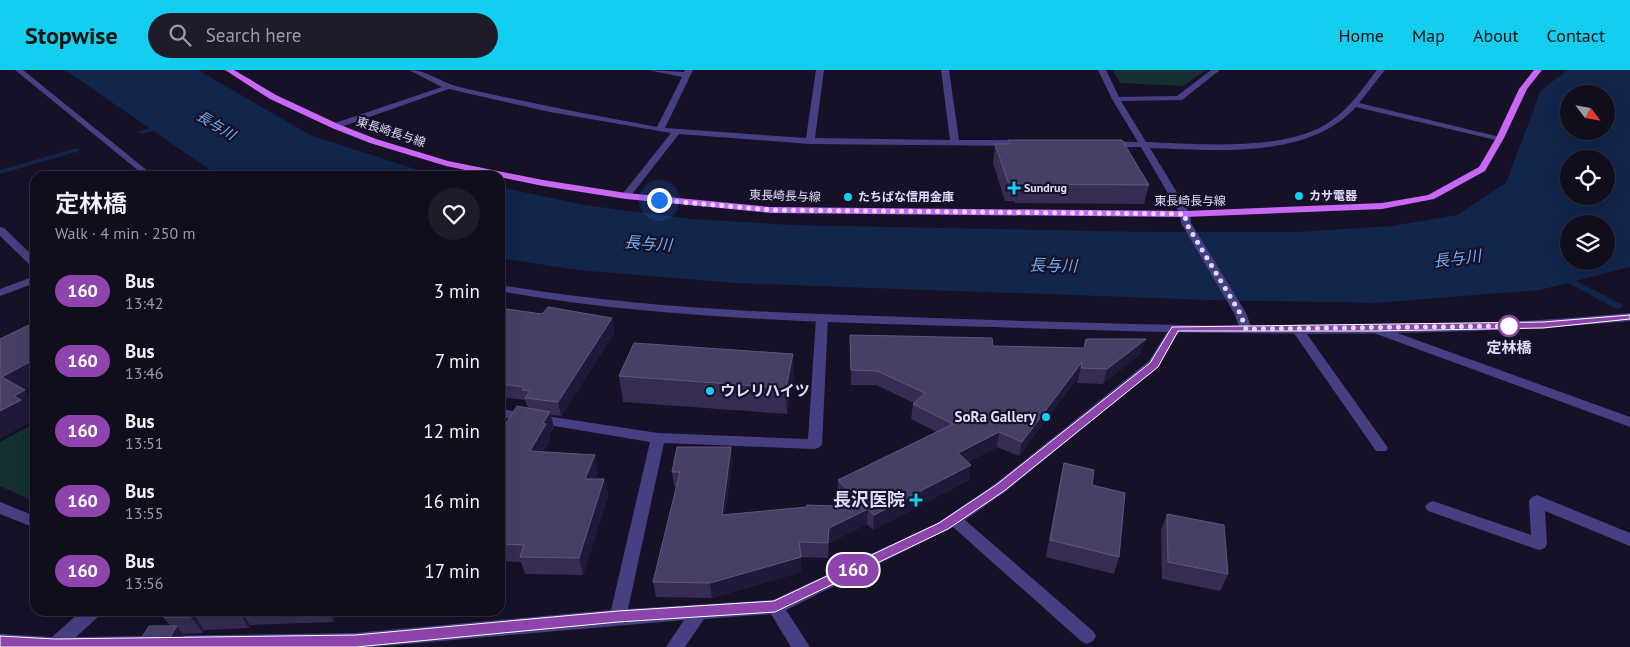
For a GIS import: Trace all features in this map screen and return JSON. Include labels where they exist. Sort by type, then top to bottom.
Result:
[{"type":"main road","name":"東長崎長与線","points":[[229,70],[273,97],[335,126],[446,163],[485,171]]},
{"type":"main road","name":"東長崎長与線","points":[[505,175],[626,196],[771,210],[1186,218],[1382,206],[1431,197],[1482,169],[1500,138],[1523,89],[1538,70]]},
{"type":"street","points":[[19,70],[144,171]]},
{"type":"street","points":[[413,70],[449,86],[550,110],[660,130],[810,141],[1034,143]]},
{"type":"street","points":[[652,70],[688,72],[660,130]]},
{"type":"street","points":[[810,141],[820,70]]},
{"type":"street","points":[[945,70],[955,143]]},
{"type":"street","points":[[1102,70],[1116,98],[1240,313],[1246,329]]},
{"type":"street","points":[[1116,98],[1179,98],[1216,70]]},
{"type":"street","points":[[1093,144],[1247,146],[1300,140],[1328,127],[1354,104],[1381,70]]},
{"type":"street","points":[[335,126],[449,86]]},
{"type":"street","points":[[1354,104],[1500,138]]},
{"type":"street","points":[[626,196],[677,131]]},
{"type":"street","points":[[0,230],[12,244],[30,260]]},
{"type":"street","points":[[0,293],[30,281]]},
{"type":"street","points":[[505,289],[540,295],[734,315],[1175,328],[1375,329],[1543,325],[1630,317]]},
{"type":"street","points":[[505,414],[658,438],[815,444],[822,318]]},
{"type":"street","points":[[0,642],[16,645],[55,645],[356,641],[618,617],[775,607],[954,519],[1000,488],[1154,364],[1175,328]]},
{"type":"street","points":[[1296,329],[1381,448]]},
{"type":"street","points":[[1375,329],[1630,422]]},
{"type":"street","points":[[618,617],[658,438]]},
{"type":"street","points":[[1432,507],[1539,544],[1537,501],[1630,540]]},
{"type":"street","points":[[0,508],[30,520]]},
{"type":"street","points":[[954,519],[1087,636]]},
{"type":"street","points":[[775,607],[801,647]]},
{"type":"street","points":[[675,647],[699,612]]},
{"type":"street","points":[[55,645],[87,616]]},
{"type":"green space","points":[[1113,70],[1206,70],[1183,86],[1120,83]]},
{"type":"green space","points":[[30,426],[30,500],[0,486],[0,442]]},
{"type":"water","name":"長与川","points":[[65,70],[198,70],[310,135],[425,171],[212,171]]},
{"type":"water","name":"長与川","points":[[1568,70],[1630,70],[1630,267],[1540,290],[1375,303],[1209,300],[735,283],[577,270],[505,259],[505,188],[584,205],[691,219],[792,225],[1149,232],[1298,232],[1392,226],[1457,215],[1506,183],[1541,90]]},
{"type":"building","points":[[1008,140],[1122,140],[1149,185],[1018,184],[1017,182],[1008,182],[995,144],[1010,144]]},
{"type":"building","points":[[548,307],[612,318],[558,402],[525,398],[530,391],[522,390],[524,387],[505,385],[505,309],[542,314]]},
{"type":"building","points":[[30,324],[30,362],[2,377],[25,390],[14,396],[21,400],[0,411],[0,339]]},
{"type":"building","points":[[850,335],[992,338],[993,346],[1084,348],[1086,339],[1146,339],[1107,369],[1081,368],[1082,362],[1022,442],[999,432],[958,453],[971,465],[874,515],[868,509],[829,528],[828,543],[799,542],[801,557],[710,583],[653,582],[680,472],[672,472],[677,447],[731,447],[722,515],[807,507],[807,505],[864,507],[838,480],[953,424],[913,404],[925,393],[877,371],[851,370]]},
{"type":"building","points":[[634,343],[793,354],[786,388],[619,376]]},
{"type":"building","points":[[517,406],[550,412],[543,423],[546,424],[530,451],[595,455],[585,479],[604,479],[579,558],[520,557],[524,545],[505,544],[505,425]]},
{"type":"building","points":[[1064,463],[1094,470],[1092,485],[1125,493],[1119,557],[1050,540]]},
{"type":"building","points":[[1167,514],[1224,525],[1228,574],[1168,562]]},
{"type":"building","points":[[164,616],[192,616],[191,617]]},
{"type":"building","points":[[149,626],[177,626],[164,647],[136,647]]},
{"type":"waterway","points":[[141,132],[164,126]]},
{"type":"waterway","points":[[0,172],[77,150]]},
{"type":"waterway","points":[[1561,276],[1618,306]]},
{"type":"bus line","name":"160","points":[[0,642],[55,645],[356,641],[618,617],[775,607],[944,526],[1000,488],[1154,364],[1175,328],[1375,329],[1543,325],[1630,317]]},
{"type":"place","name":"Sundrug","points":[[1014,188]]},
{"type":"place","name":"カサ電器","points":[[1299,196]]},
{"type":"place","name":"たちばな信用金庫","points":[[848,197]]},
{"type":"place","name":"定林橋","points":[[1509,326]]},
{"type":"place","name":"ウレリハイツ","points":[[710,391]]},
{"type":"place","name":"SoRa Gallery","points":[[1046,417]]},
{"type":"place","name":"長沢医院","points":[[916,500]]},
{"type":"route","points":[[659,200],[771,210],[1185,214],[1186,223],[1240,313],[1246,329],[1509,326]]}]
